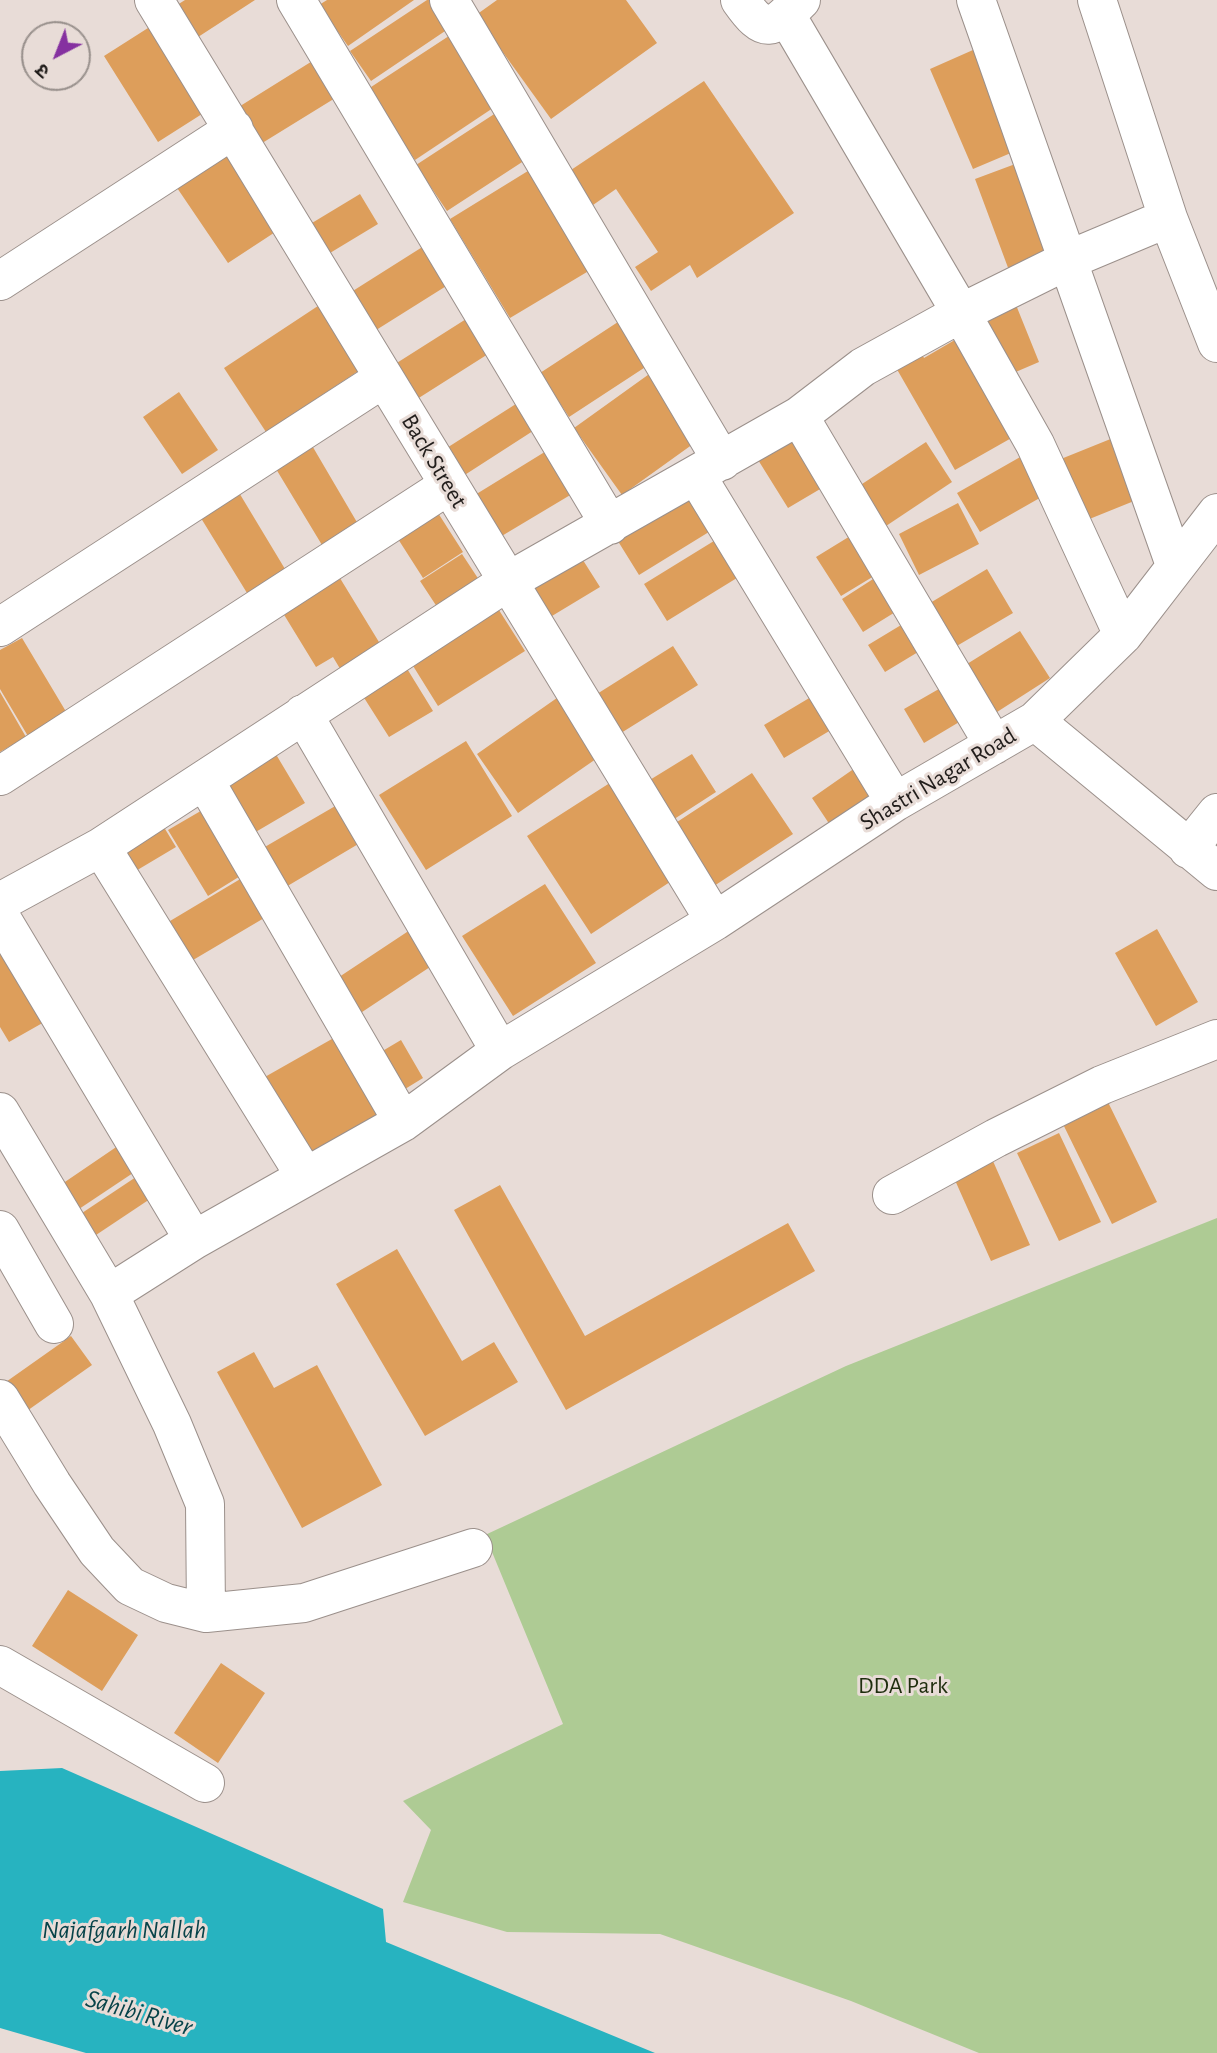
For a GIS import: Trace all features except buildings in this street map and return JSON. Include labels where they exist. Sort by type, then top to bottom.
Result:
[{"type":"street","name":"Back Street","points":[[154,0],[715,922]]},
{"type":"street","points":[[296,0],[610,525]]},
{"type":"street","points":[[449,0],[895,802]]},
{"type":"street","points":[[740,0],[754,20],[763,25],[773,24],[794,7],[1035,444],[1123,635]]},
{"type":"street","points":[[976,0],[1175,565]]},
{"type":"street","points":[[1097,0],[1168,218],[1217,342]]},
{"type":"street","points":[[0,281],[234,129]]},
{"type":"street","points":[[0,902],[101,847],[507,583],[799,416],[863,367],[961,313],[1068,260],[1168,218]]},
{"type":"street","points":[[0,627],[384,378]]},
{"type":"street","points":[[799,416],[994,745]]},
{"type":"street","points":[[0,776],[449,485]]},
{"type":"street","points":[[1035,721],[1123,635],[1217,513]]},
{"type":"street","points":[[303,714],[500,1051]]},
{"type":"street","name":"Shastri Nagar Road","points":[[109,1294],[194,1240],[403,1122],[500,1051],[715,922],[895,802],[1035,721],[1203,860]]},
{"type":"street","points":[[205,781],[403,1122]]},
{"type":"street","points":[[1203,860],[1217,813]]},
{"type":"street","points":[[101,847],[305,1176]]},
{"type":"street","points":[[0,916],[194,1240]]},
{"type":"street","points":[[892,1195],[996,1138],[1102,1085],[1217,1040]]},
{"type":"street","points":[[0,1112],[109,1294],[172,1424],[205,1504],[206,1613]]},
{"type":"street","points":[[0,1230],[54,1324]]},
{"type":"street","points":[[0,1399],[97,1551],[130,1586],[166,1603],[206,1613],[304,1603],[473,1548]]},
{"type":"street","points":[[0,1665],[205,1783]]},
{"type":"green space","name":"DDA Park","points":[[1217,1218],[1217,2053],[979,2053],[851,2001],[660,1934],[507,1932],[403,1902],[431,1830],[403,1801],[563,1724],[485,1535],[846,1366]]},
{"type":"water","name":"Najafgarh Nallah","points":[[62,1768],[383,1909],[386,1942],[655,2053],[86,2053],[0,2028],[0,1771]]},
{"type":"water label","name":"Sahibi River","points":[[139,2013]]}]
